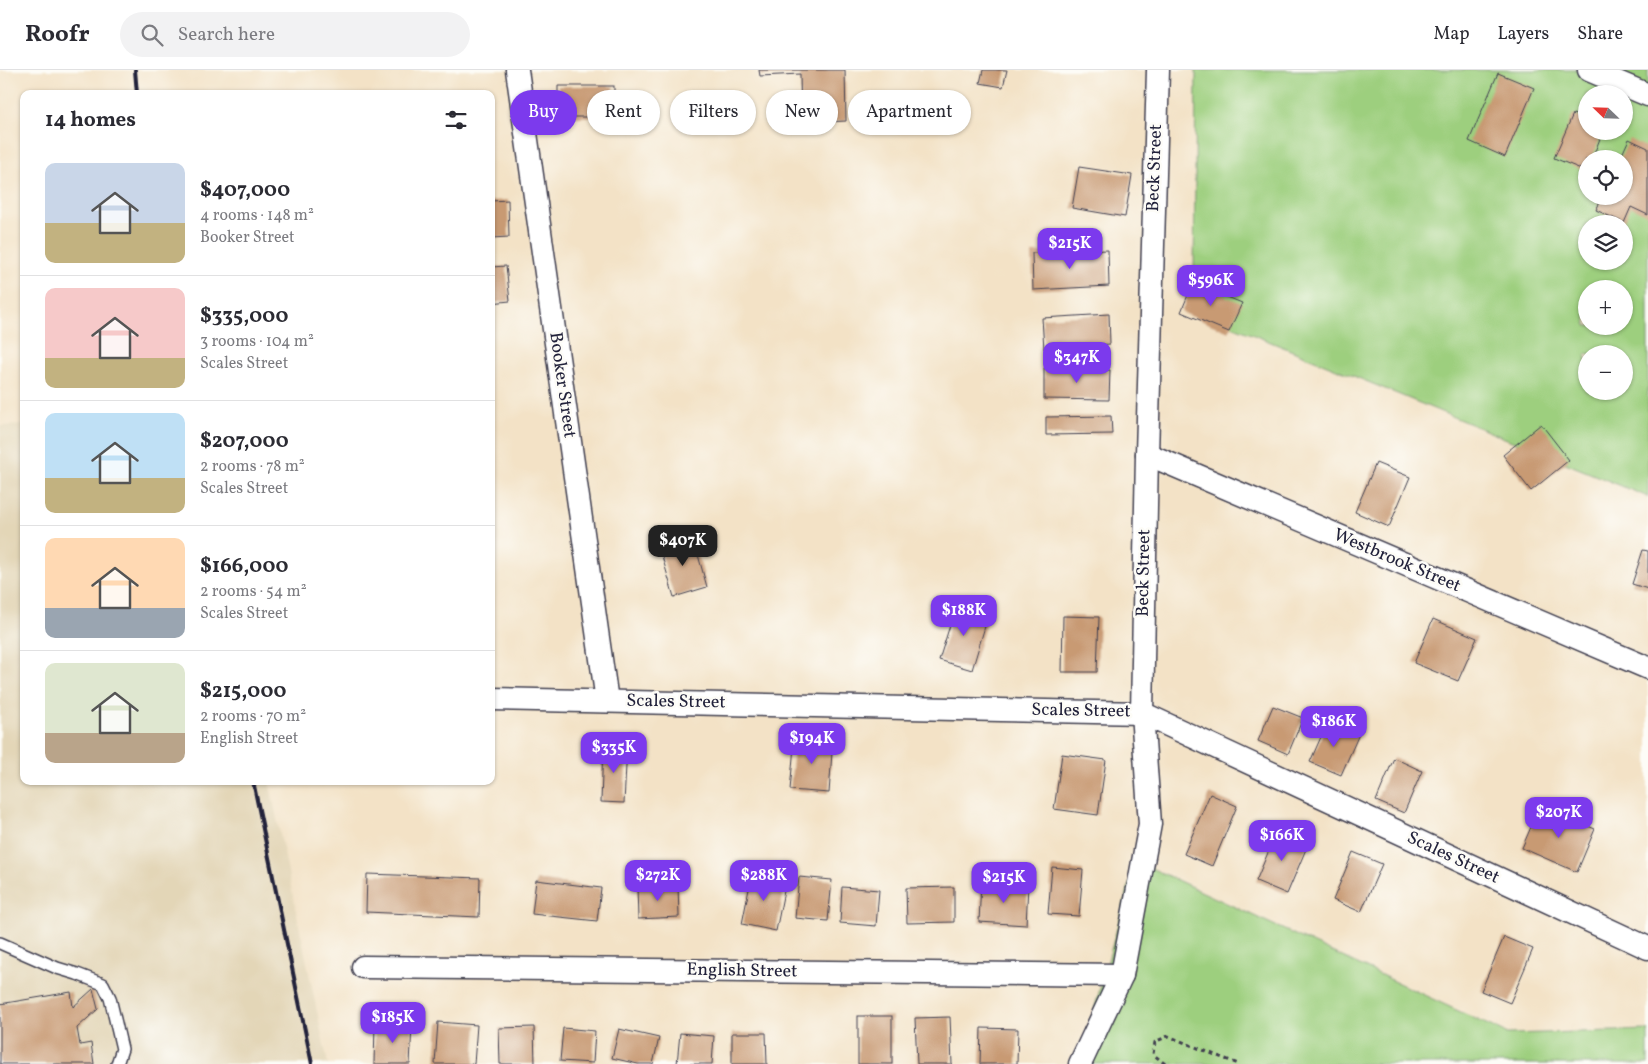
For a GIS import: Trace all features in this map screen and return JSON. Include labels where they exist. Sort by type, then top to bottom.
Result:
[{"type":"street","name":"Booker Street","points":[[517,70],[607,701]]},
{"type":"street","name":"Beck Street","points":[[1080,1064],[1122,975],[1150,824],[1142,713],[1158,70]]},
{"type":"street","points":[[1589,70],[1648,95]]},
{"type":"street","name":"Westbrook Street","points":[[1147,454],[1648,668]]},
{"type":"street","name":"Scales Street","points":[[495,699],[1142,713],[1648,948]]},
{"type":"street","name":"English Street","points":[[363,967],[1122,975]]},
{"type":"lane","points":[[0,943],[57,968],[103,984],[110,998],[122,1049],[117,1064]]},
{"type":"path","points":[[1165,1064],[1153,1054],[1155,1042],[1168,1036],[1238,1064]]},
{"type":"shaded area","points":[[20,425],[20,785],[270,785],[328,1064],[0,1064],[0,426]]},
{"type":"green space","points":[[1196,70],[1648,70],[1648,497],[1188,308],[1194,276]]},
{"type":"green space","points":[[1136,861],[1508,1034],[1648,1030],[1648,1064],[1073,1064],[1087,1035]]},
{"type":"building","points":[[759,70],[845,70],[846,121],[838,121],[838,90],[800,90],[800,74],[760,76]]},
{"type":"building","points":[[983,70],[1007,70],[1003,87],[980,83]]},
{"type":"building","points":[[1498,73],[1534,88],[1505,157],[1469,141]]},
{"type":"building","points":[[558,86],[614,86],[614,90],[587,90],[587,117],[577,117],[577,90],[558,90]]},
{"type":"building","points":[[1573,114],[1578,116],[1578,140],[1599,140],[1596,150],[1578,150],[1578,168],[1554,158]]},
{"type":"building","points":[[1629,140],[1648,148],[1648,215],[1631,207],[1628,215],[1607,215],[1596,210],[1598,205],[1633,205],[1633,150],[1624,150]]},
{"type":"building","points":[[1079,167],[1132,175],[1125,217],[1072,208]]},
{"type":"building","points":[[508,200],[509,237],[495,238],[495,201]]},
{"type":"building","points":[[1108,250],[1109,286],[1033,290],[1032,253]]},
{"type":"building","points":[[506,266],[510,301],[495,303],[495,267]]},
{"type":"building","points":[[1193,283],[1242,303],[1229,332],[1181,312]]},
{"type":"building","points":[[1109,314],[1110,344],[1044,349],[1042,318]]},
{"type":"building","points":[[1044,368],[1110,370],[1109,400],[1044,399]]},
{"type":"building","points":[[1111,416],[1112,434],[1046,435],[1046,417]]},
{"type":"building","points":[[1541,424],[1569,460],[1531,491],[1503,455]]},
{"type":"building","points":[[1376,463],[1410,477],[1389,527],[1355,512]]},
{"type":"building","points":[[693,537],[707,587],[674,597],[659,546]]},
{"type":"building","points":[[1643,550],[1648,551],[1648,589],[1632,584]]},
{"type":"building","points":[[957,603],[989,613],[972,670],[939,660]]},
{"type":"building","points":[[1063,616],[1099,617],[1097,672],[1062,672]]},
{"type":"building","points":[[1433,619],[1477,638],[1458,681],[1414,663]]},
{"type":"building","points":[[1273,706],[1303,718],[1288,754],[1258,741]]},
{"type":"building","points":[[1328,721],[1359,734],[1341,775],[1310,762]]},
{"type":"building","points":[[795,736],[833,739],[829,793],[790,790]]},
{"type":"building","points":[[603,746],[627,747],[624,803],[601,802]]},
{"type":"building","points":[[1062,754],[1106,760],[1098,815],[1054,809]]},
{"type":"building","points":[[1394,758],[1422,771],[1404,813],[1376,801]]},
{"type":"building","points":[[1210,794],[1237,806],[1212,866],[1184,854]]},
{"type":"building","points":[[1540,806],[1595,829],[1577,872],[1522,848]]},
{"type":"building","points":[[1278,829],[1309,842],[1287,894],[1256,881]]},
{"type":"building","points":[[1353,852],[1382,864],[1361,912],[1333,900]]},
{"type":"building","points":[[1052,867],[1083,870],[1079,916],[1048,914]]},
{"type":"building","points":[[367,874],[480,878],[479,917],[366,912]]},
{"type":"building","points":[[752,874],[786,881],[776,931],[742,924]]},
{"type":"building","points":[[799,877],[832,880],[828,921],[795,918]]},
{"type":"building","points":[[536,880],[601,888],[597,921],[532,914]]},
{"type":"building","points":[[981,882],[1028,885],[1026,925],[979,922]]},
{"type":"building","points":[[678,885],[679,917],[638,919],[637,886]]},
{"type":"building","points":[[842,887],[879,890],[876,926],[840,923]]},
{"type":"building","points":[[954,887],[954,922],[907,923],[906,888]]},
{"type":"building","points":[[1504,937],[1533,949],[1510,1003],[1481,991]]},
{"type":"building","points":[[93,989],[98,1009],[77,1028],[80,1045],[91,1043],[94,1064],[0,1064],[0,1004],[71,992],[73,1007]]},
{"type":"building","points":[[858,1016],[892,1016],[892,1064],[858,1064]]},
{"type":"building","points":[[950,1017],[952,1064],[917,1064],[915,1018]]},
{"type":"building","points":[[438,1022],[477,1025],[474,1064],[435,1064]]},
{"type":"building","points":[[375,1024],[412,1025],[410,1064],[374,1064]]},
{"type":"building","points":[[534,1027],[535,1064],[500,1064],[499,1028]]},
{"type":"building","points":[[563,1028],[595,1031],[593,1063],[560,1061]]},
{"type":"building","points":[[981,1028],[1018,1029],[1017,1064],[980,1064]]},
{"type":"building","points":[[619,1029],[659,1038],[653,1064],[638,1064],[612,1058]]},
{"type":"building","points":[[680,1033],[714,1036],[712,1064],[677,1064]]},
{"type":"building","points":[[732,1033],[766,1033],[767,1064],[732,1064]]},
{"type":"railway","points":[[135,70],[137,90]]},
{"type":"railway","points":[[254,785],[312,1064]]}]
